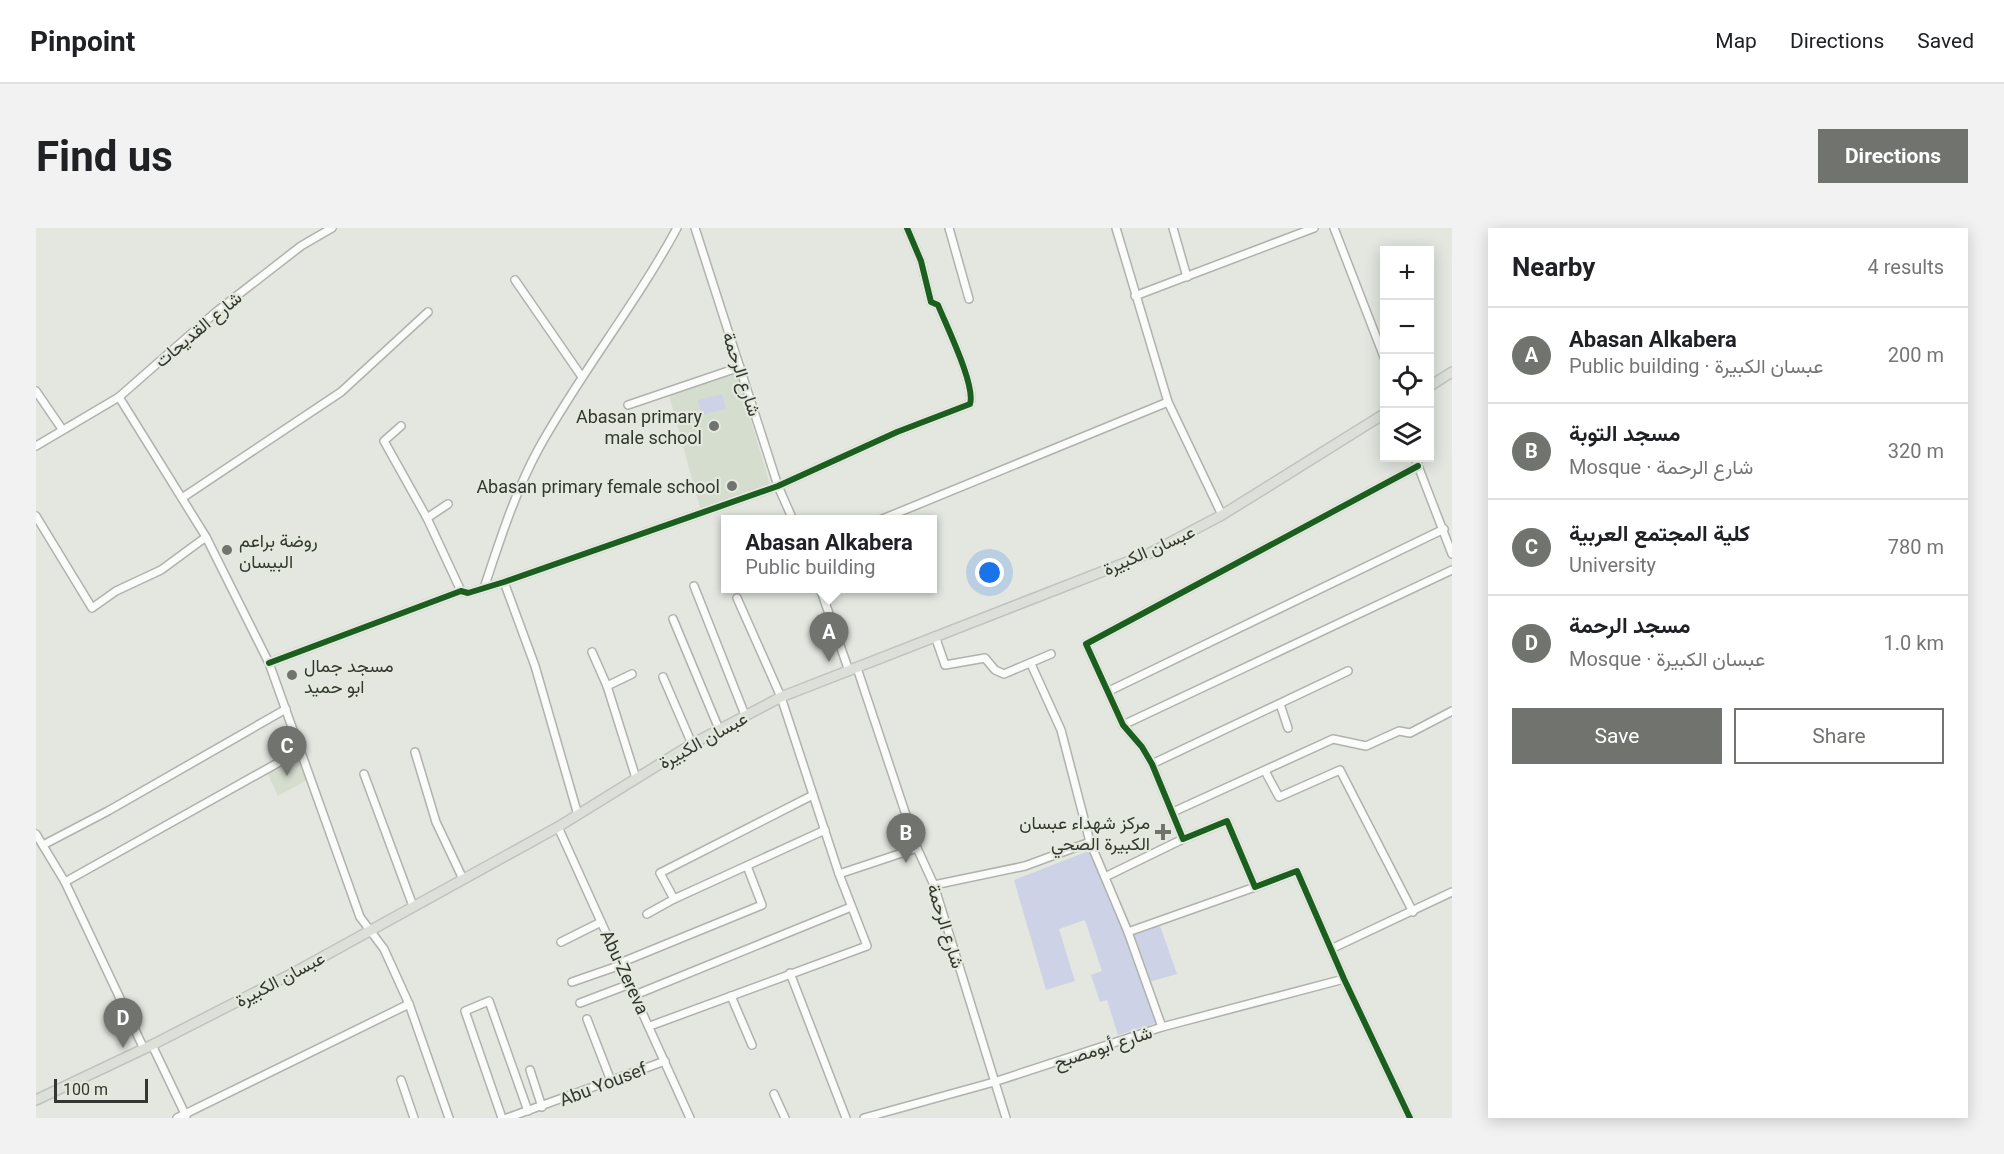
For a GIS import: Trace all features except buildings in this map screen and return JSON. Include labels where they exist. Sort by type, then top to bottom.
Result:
[{"type":"main road","points":[[1434,383],[1452,372]]},
{"type":"main road","name":"عبسان الكبيرة","points":[[36,1100],[148,1047],[370,930],[558,826],[692,744],[781,697],[1150,553],[1222,515],[1380,416]]},
{"type":"street","name":"شارع القديحات","points":[[36,446],[119,397],[216,312],[302,246],[332,228]]},
{"type":"street","points":[[484,588],[521,485],[539,448],[582,377],[657,266],[677,228]]},
{"type":"street","name":"شارع الرحمة","points":[[695,228],[778,486],[791,515]]},
{"type":"street","points":[[269,663],[461,591],[468,593],[504,582],[778,486],[897,432],[970,404],[973,396],[938,305],[931,302],[921,261],[907,228]]},
{"type":"street","points":[[950,228],[969,299]]},
{"type":"street","points":[[1116,228],[1168,402],[1222,515]]},
{"type":"street","points":[[1173,228],[1186,277]]},
{"type":"street","points":[[1135,296],[1314,228]]},
{"type":"street","points":[[1334,228],[1383,354]]},
{"type":"street","points":[[515,280],[582,377]]},
{"type":"street","points":[[182,498],[341,392],[428,312]]},
{"type":"street","points":[[628,405],[740,367]]},
{"type":"street","points":[[36,391],[62,429]]},
{"type":"street","points":[[119,397],[206,537],[269,663],[360,917],[384,949],[409,1004],[449,1118]]},
{"type":"street","points":[[890,515],[1168,402]]},
{"type":"street","points":[[401,426],[384,441],[427,518],[461,591]]},
{"type":"street","points":[[1416,462],[1444,528],[1452,554]]},
{"type":"street","points":[[1184,839],[1152,764],[1142,747],[1123,725],[1086,644],[1418,466]]},
{"type":"street","points":[[427,518],[448,504]]},
{"type":"street","points":[[36,516],[92,608],[116,591],[161,570],[206,537]]},
{"type":"street","points":[[1108,691],[1444,528]]},
{"type":"street","points":[[1123,725],[1452,570]]},
{"type":"street","points":[[504,582],[535,666],[578,814]]},
{"type":"street","points":[[694,586],[746,715]]},
{"type":"street","name":"شارع الرحمة","points":[[822,593],[853,670],[916,848],[934,885],[1006,1118]]},
{"type":"street","points":[[650,1026],[867,946],[839,873],[781,697],[737,598]]},
{"type":"street","points":[[673,619],[719,729]]},
{"type":"street","points":[[935,636],[945,665],[985,658],[995,670],[1004,674],[1052,654]]},
{"type":"street","points":[[592,652],[607,686],[636,778]]},
{"type":"street","points":[[1031,664],[1061,729],[1090,842],[1128,932],[1162,1027]]},
{"type":"street","points":[[1152,764],[1348,671]]},
{"type":"street","points":[[607,686],[632,674]]},
{"type":"street","points":[[663,677],[692,744]]},
{"type":"street","points":[[1280,704],[1288,728]]},
{"type":"street","points":[[43,845],[108,811],[286,710]]},
{"type":"street","points":[[1173,812],[1333,739],[1366,746],[1399,731],[1410,733],[1452,711]]},
{"type":"street","points":[[65,882],[299,751]]},
{"type":"street","points":[[415,752],[436,822],[463,879]]},
{"type":"street","points":[[1265,771],[1279,797],[1340,770],[1413,912]]},
{"type":"street","points":[[364,774],[413,906]]},
{"type":"street","points":[[674,899],[660,873],[813,795]]},
{"type":"street","points":[[1105,878],[1184,839],[1227,821],[1255,887]]},
{"type":"street","name":"Abu-Zereva","points":[[558,826],[690,1118]]},
{"type":"street","points":[[647,914],[674,899],[825,830]]},
{"type":"street","points":[[36,834],[65,882],[148,1047],[186,1116]]},
{"type":"street","points":[[934,885],[1025,866],[1090,842]]},
{"type":"street","points":[[839,873],[916,848]]},
{"type":"street","points":[[572,982],[762,905],[747,866]]},
{"type":"street","points":[[1128,932],[1297,871],[1333,948],[1344,979],[1410,1118]]},
{"type":"street","points":[[1333,948],[1452,892]]},
{"type":"street","points":[[635,995],[851,907]]},
{"type":"street","points":[[561,942],[601,922]]},
{"type":"street","points":[[790,974],[846,1118]]},
{"type":"street","name":"شارع أبومصبح","points":[[864,1118],[994,1082],[1162,1027],[1344,979]]},
{"type":"street","points":[[580,1004],[630,984]]},
{"type":"street","points":[[731,996],[752,1045]]},
{"type":"street","points":[[502,1118],[465,1011],[489,1001],[528,1112]]},
{"type":"street","points":[[177,1118],[186,1116],[409,1004]]},
{"type":"street","points":[[587,1019],[611,1081]]},
{"type":"street","name":"Abu Yousef","points":[[507,1118],[665,1060]]},
{"type":"street","points":[[530,1070],[542,1107]]},
{"type":"street","points":[[401,1080],[414,1118]]},
{"type":"street","points":[[774,1094],[785,1118]]},
{"type":"shaded area","name":"Abasan primary male school","points":[[736,370],[771,488],[701,512],[668,391]]},
{"type":"shaded area","points":[[722,394],[726,409],[701,415],[698,400]]},
{"type":"shaded area","points":[[296,756],[307,780],[278,796],[267,772]]},
{"type":"shaded area","points":[[1091,850],[1129,938],[1156,1023],[1118,1035],[1107,1000],[1100,1002],[1091,975],[1102,971],[1085,920],[1059,929],[1075,981],[1046,990],[1014,880]]},
{"type":"shaded area","points":[[1159,923],[1177,974],[1149,982],[1133,937],[1136,930]]},
{"type":"cycle path","points":[[269,663],[461,591],[468,593],[504,582],[778,486],[897,432],[970,404],[971,395],[965,370],[938,305],[931,302],[921,261],[907,228]]},
{"type":"cycle path","points":[[1410,1118],[1344,979],[1297,871],[1255,887],[1227,821],[1183,839],[1152,764],[1142,747],[1123,725],[1086,644],[1418,466]]},
{"type":"place","name":"Abasan primary male school","points":[[714,426]]},
{"type":"place","name":"Abasan primary female school","points":[[732,486]]},
{"type":"place","name":"روضة براعم البيسان","points":[[227,550]]},
{"type":"place","name":"Abasan Alkabera","points":[[829,662]]},
{"type":"place","name":"مسجد جمال ابو حميد","points":[[292,675]]},
{"type":"place","name":"كلية المجتمع العربية","points":[[287,776]]},
{"type":"place","name":"مركز شهداء عبسان الكبيرة الصحي","points":[[1163,832]]},
{"type":"place","name":"مسجد التوبة","points":[[906,863]]},
{"type":"place","name":"مسجد الرحمة","points":[[123,1048]]}]
